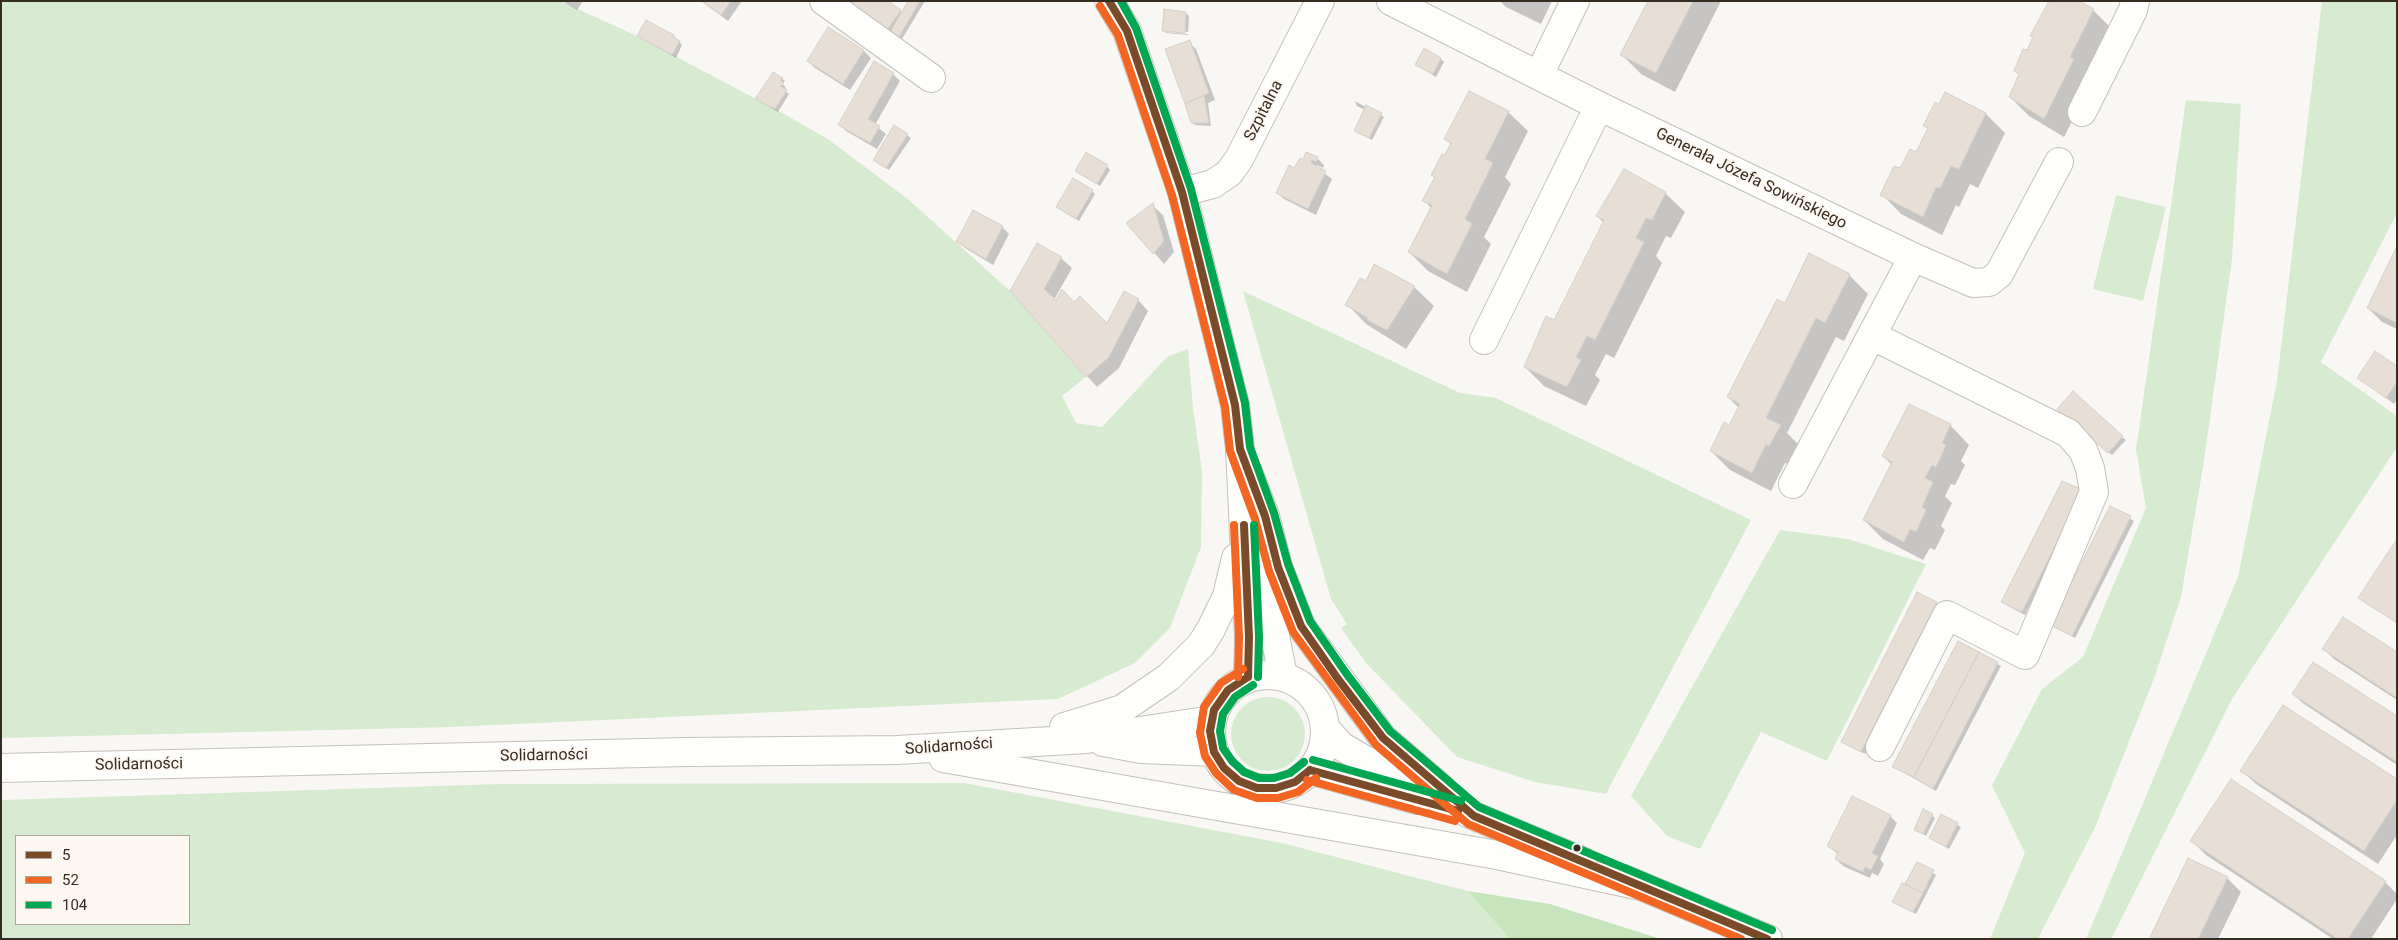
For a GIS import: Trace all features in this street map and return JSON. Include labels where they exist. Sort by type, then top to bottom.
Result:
[{"type":"street","points":[[824,1],[931,78]]},
{"type":"street","points":[[1109,1],[1127,31],[1182,192],[1235,405],[1240,449],[1249,637],[1248,677]]},
{"type":"street","name":"Szpitalna","points":[[1182,192],[1213,184],[1229,173],[1239,159],[1320,1]]},
{"type":"street","name":"Generała Józefa Sowińskiego","points":[[1390,1],[1599,106],[1913,257],[1973,283],[1988,282],[1999,274],[2060,162]]},
{"type":"street","points":[[1539,75],[1575,1]]},
{"type":"street","points":[[2082,112],[2133,10],[2135,1]]},
{"type":"street","points":[[1484,340],[1599,106]]},
{"type":"street","points":[[1793,484],[1873,336],[1913,257]]},
{"type":"street","points":[[1873,336],[2068,433],[2083,450],[2090,468],[2094,492],[2025,655],[1947,614],[1880,747]]},
{"type":"street","points":[[1240,449],[1284,676]]},
{"type":"street","points":[[969,746],[1082,723],[1122,709],[1169,677],[1201,645],[1227,596],[1236,560],[1240,449]]},
{"type":"street","points":[[1240,449],[1265,516],[1278,568],[1301,626],[1383,738],[1474,816]]},
{"type":"street","points":[[1284,676],[1300,683],[1322,711],[1325,728],[1322,751],[1310,770],[1295,782],[1276,788],[1257,788],[1239,781],[1231,775],[1214,752],[1210,731],[1214,710],[1228,690],[1248,677],[1284,676]]},
{"type":"street","name":"Solidarności","points":[[1,768],[686,752],[897,750],[1087,738],[1212,720]]},
{"type":"street","points":[[1325,728],[1341,746],[1474,816],[1768,939]]},
{"type":"street","name":"Solidarności","points":[[1087,738],[1141,749],[1214,752]]},
{"type":"street","points":[[897,750],[1487,853],[1641,886]]},
{"type":"street","points":[[1310,770],[1474,816]]},
{"type":"green space","points":[[1,1],[560,1],[637,36],[775,109],[828,139],[909,200],[1010,291],[1086,377],[1062,396],[1076,423],[1102,427],[1168,356],[1188,349],[1193,408],[1202,471],[1201,547],[1170,628],[1135,663],[1058,699],[452,727],[1,738]]},
{"type":"green space","points":[[2322,1],[2397,1],[2397,213],[2321,362],[2397,416],[2397,447],[2232,699],[2111,939],[2086,939],[2238,577],[2277,381]]},
{"type":"green space","points":[[2186,100],[2241,104],[2232,259],[2204,461],[2181,597],[2155,676],[2095,827],[2038,939],[1990,939],[2025,853],[1992,785],[2042,689],[2083,657],[2146,508],[2136,450]]},
{"type":"green space","points":[[2116,195],[2166,207],[2143,301],[2093,289]]},
{"type":"green space","points":[[1243,291],[1460,393],[1496,398],[1751,520],[1606,794],[1535,782],[1457,757],[1366,663],[1341,628],[1347,624],[1331,599]]},
{"type":"green space","points":[[1780,530],[1848,539],[1926,564],[1827,761],[1761,732],[1700,849],[1667,836],[1631,796]]},
{"type":"green space","points":[[1268,697],[1282,700],[1294,708],[1302,720],[1305,734],[1302,748],[1294,760],[1282,768],[1268,771],[1254,768],[1242,760],[1234,748],[1231,734],[1234,720],[1242,708],[1254,700]]},
{"type":"green space","points":[[964,783],[1282,843],[1468,891],[1510,939],[1,939],[1,800],[500,784]]},
{"type":"green space","points":[[1468,891],[1550,904],[1661,939],[1510,939]]},
{"type":"building","points":[[702,1],[731,1],[721,15]]},
{"type":"building","points":[[837,1],[888,1],[901,10],[885,33]]},
{"type":"building","points":[[908,1],[920,1],[893,47],[885,41]]},
{"type":"building","points":[[1648,1],[1693,1],[1656,73],[1620,55]]},
{"type":"building","points":[[2049,1],[2079,1],[2094,9],[2070,57],[2074,59],[2044,119],[2009,97],[2019,74],[2014,71],[2023,49],[2027,50],[2033,37],[2030,36]]},
{"type":"building","points":[[1164,9],[1186,12],[1185,33],[1162,31]]},
{"type":"building","points":[[646,20],[674,35],[673,37],[680,41],[672,55],[637,36]]},
{"type":"building","points":[[828,27],[864,50],[843,84],[807,61]]},
{"type":"building","points":[[1190,40],[1209,93],[1185,104],[1165,49]]},
{"type":"building","points":[[1424,48],[1441,58],[1433,74],[1415,65]]},
{"type":"building","points":[[874,61],[894,73],[868,119],[880,126],[870,143],[838,125]]},
{"type":"building","points":[[773,72],[783,78],[780,80],[784,83],[780,86],[787,90],[775,109],[755,99]]},
{"type":"building","points":[[1469,91],[1509,111],[1485,159],[1493,163],[1465,219],[1472,224],[1447,274],[1408,252],[1432,205],[1422,201],[1435,177],[1431,175],[1442,154],[1444,156],[1451,143],[1444,139]]},
{"type":"building","points":[[1945,92],[1986,113],[1959,169],[1951,166],[1940,188],[1936,187],[1923,217],[1880,195],[1894,166],[1900,168],[1910,149],[1916,152],[1928,128],[1923,126],[1935,102],[1939,104]]},
{"type":"building","points":[[1204,95],[1209,123],[1191,123],[1185,104]]},
{"type":"building","points":[[1366,105],[1382,113],[1369,138],[1354,131]]},
{"type":"building","points":[[894,125],[908,134],[886,168],[873,160]]},
{"type":"building","points":[[1086,152],[1108,165],[1097,184],[1075,171]]},
{"type":"building","points":[[1306,152],[1318,157],[1316,162],[1312,160],[1311,163],[1326,171],[1308,209],[1276,193],[1289,165],[1294,168],[1300,158],[1303,159]]},
{"type":"building","points":[[1624,169],[1666,192],[1652,220],[1646,218],[1636,238],[1644,242],[1595,340],[1587,336],[1576,357],[1581,360],[1567,387],[1524,367],[1546,316],[1554,320],[1604,220],[1596,216]]},
{"type":"building","points":[[1073,178],[1093,190],[1076,219],[1056,207]]},
{"type":"building","points":[[1153,203],[1164,241],[1153,254],[1126,223]]},
{"type":"building","points":[[973,210],[1003,226],[986,259],[956,242]]},
{"type":"building","points":[[1037,243],[1062,257],[1044,289],[1056,300],[1062,289],[1074,302],[1080,296],[1107,323],[1124,291],[1139,299],[1109,357],[1086,377],[1010,291]]},
{"type":"building","points":[[2397,246],[2397,323],[2367,308]]},
{"type":"building","points":[[1809,253],[1850,274],[1825,323],[1816,318],[1766,418],[1781,425],[1769,446],[1766,444],[1752,473],[1710,451],[1724,422],[1729,425],[1740,404],[1727,397],[1777,299],[1785,303]]},
{"type":"building","points":[[1374,264],[1415,286],[1387,330],[1367,320],[1368,318],[1345,305],[1360,278],[1366,281]]},
{"type":"building","points":[[2375,351],[2397,366],[2397,382],[2386,398],[2357,378]]},
{"type":"building","points":[[2073,391],[2123,436],[2108,453],[2057,409]]},
{"type":"building","points":[[1909,404],[1951,424],[1942,443],[1946,445],[1936,467],[1932,465],[1925,478],[1933,482],[1922,507],[1926,510],[1916,532],[1910,529],[1904,542],[1863,520],[1892,462],[1882,456]]},
{"type":"building","points":[[2062,481],[2083,490],[2022,612],[2001,602]]},
{"type":"building","points":[[2110,506],[2131,516],[2072,636],[2050,625]]},
{"type":"building","points":[[2397,539],[2397,623],[2358,598]]},
{"type":"building","points":[[1917,592],[1937,602],[1861,752],[1841,742]]},
{"type":"building","points":[[2343,617],[2397,652],[2397,698],[2322,649]]},
{"type":"building","points":[[1958,641],[1979,652],[1914,777],[1892,767]]},
{"type":"building","points":[[1979,652],[1998,662],[1933,789],[1914,777]]},
{"type":"building","points":[[2313,662],[2397,716],[2397,762],[2292,694]]},
{"type":"building","points":[[2283,705],[2397,779],[2397,800],[2364,851],[2240,771]]},
{"type":"building","points":[[2231,779],[2386,881],[2348,939],[2338,939],[2190,841]]},
{"type":"building","points":[[1852,796],[1891,815],[1872,853],[1878,856],[1871,870],[1865,867],[1863,872],[1835,859],[1838,852],[1827,846]]},
{"type":"building","points":[[1923,809],[1933,814],[1923,834],[1914,830]]},
{"type":"building","points":[[1941,814],[1958,823],[1946,847],[1929,838]]},
{"type":"building","points":[[2188,858],[2228,877],[2198,939],[2149,939]]},
{"type":"building","points":[[1917,862],[1934,870],[1923,893],[1905,884]]},
{"type":"building","points":[[1902,883],[1923,893],[1913,912],[1892,902]]},
{"type":"transit line","name":"5","points":[[1109,1],[1127,31],[1182,192],[1235,405],[1240,449],[1265,516],[1278,567],[1301,626],[1338,679],[1383,738],[1474,816],[1767,939]]},
{"type":"transit line","name":"104","points":[[1121,1],[1136,28],[1191,189],[1245,403],[1250,447],[1274,513],[1288,564],[1310,621],[1346,673],[1390,731],[1479,807],[1772,930]]},
{"type":"transit line","name":"52","points":[[1100,6],[1118,35],[1172,195],[1225,407],[1230,451],[1255,519],[1269,571],[1293,632],[1376,745],[1468,824],[1741,939]]},
{"type":"transit line","name":"52","points":[[1234,525],[1239,637],[1238,677]]},
{"type":"transit line","name":"5","points":[[1244,525],[1249,637],[1248,677]]},
{"type":"transit line","name":"104","points":[[1254,525],[1259,637],[1258,677]]},
{"type":"transit line","name":"52","points":[[1243,669],[1221,683],[1204,707],[1200,733],[1205,756],[1216,773],[1234,790],[1257,798],[1278,798],[1298,792],[1316,778]]},
{"type":"transit line","name":"5","points":[[1248,677],[1228,690],[1214,710],[1210,731],[1214,752],[1224,768],[1239,781],[1257,788],[1276,788],[1295,782],[1310,770]]},
{"type":"transit line","name":"104","points":[[1253,685],[1235,697],[1223,714],[1220,731],[1223,748],[1232,761],[1244,772],[1259,778],[1274,778],[1290,773],[1304,762]]},
{"type":"transit line","name":"104","points":[[1313,760],[1461,801]]},
{"type":"transit line","name":"5","points":[[1310,770],[1458,811]]},
{"type":"transit line","name":"52","points":[[1307,780],[1455,821]]}]
